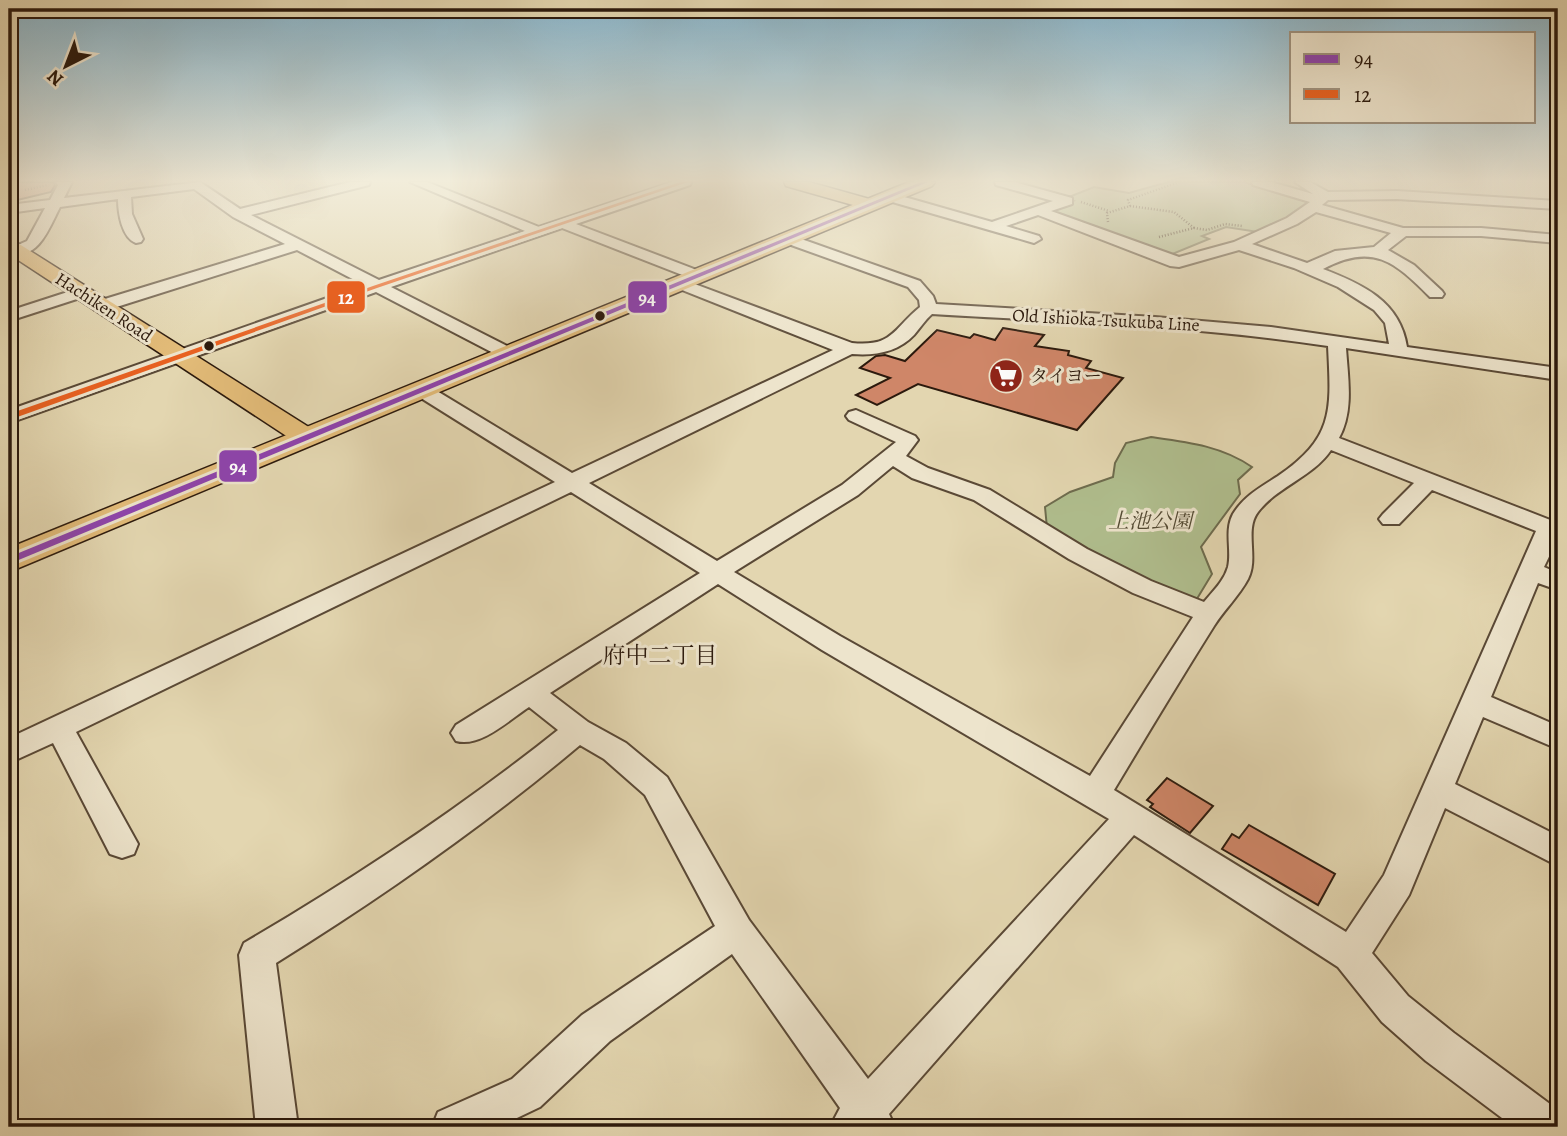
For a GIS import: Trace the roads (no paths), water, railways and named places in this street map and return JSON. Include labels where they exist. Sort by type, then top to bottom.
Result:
[{"type":"highway","points":[[9,561],[792,235]]},
{"type":"main road","name":"Hachiken Road","points":[[13,248],[306,437]]},
{"type":"street","points":[[13,248],[33,244],[37,235]]},
{"type":"street","points":[[134,235],[136,239]]},
{"type":"street","points":[[278,235],[507,353]]},
{"type":"street","points":[[9,417],[375,286],[530,235]]},
{"type":"street","points":[[589,235],[833,344],[850,348],[872,349],[894,344],[929,309],[927,299],[914,284],[785,238]]},
{"type":"street","points":[[1020,235],[1034,239]]},
{"type":"street","points":[[1102,235],[1173,262],[1239,244],[1256,235]]},
{"type":"street","points":[[1304,268],[1316,267],[1335,256],[1378,251],[1398,235]]},
{"type":"street","points":[[1502,235],[1558,239]]},
{"type":"street","points":[[1239,244],[1343,284],[1380,306],[1394,322],[1399,351]]},
{"type":"street","points":[[102,306],[298,245]]},
{"type":"street","points":[[1378,251],[1409,268],[1436,295]]},
{"type":"street","points":[[9,316],[80,293]]},
{"type":"street","name":"Old Ishioka-Tsukuba Line","points":[[929,309],[1210,326],[1558,374]]},
{"type":"street","points":[[1095,794],[1209,614],[1237,576],[1242,558],[1241,529],[1244,515],[1259,499],[1316,456],[1327,441],[1339,417],[1337,342]]},
{"type":"street","points":[[9,751],[850,348]]},
{"type":"street","points":[[420,389],[715,573],[1095,794],[1351,955],[1395,1009],[1547,1127]]},
{"type":"street","points":[[466,733],[850,490],[906,445],[908,440],[856,416]]},
{"type":"street","points":[[1327,441],[1554,529],[1545,577],[1476,702],[1397,884],[1351,955]]},
{"type":"street","points":[[891,456],[920,473],[982,495],[1078,554],[1142,587],[1209,614]]},
{"type":"street","points":[[1391,519],[1429,480]]},
{"type":"street","points":[[530,693],[578,730],[615,751],[656,786],[736,931],[864,1122],[1130,818]]},
{"type":"street","points":[[1476,702],[1558,738]]},
{"type":"street","points":[[59,727],[122,844]]},
{"type":"street","points":[[277,1127],[257,955],[336,907],[505,790],[578,730]]},
{"type":"street","points":[[1439,790],[1558,852]]},
{"type":"street","points":[[453,1127],[526,1093],[596,1028],[736,931]]},
{"type":"place","name":"タイヨー","points":[[1006,376]]},
{"type":"district","name":"府中二丁目","points":[[660,655]]},
{"type":"park label","name":"上池公園","points":[[1150,521]]}]
